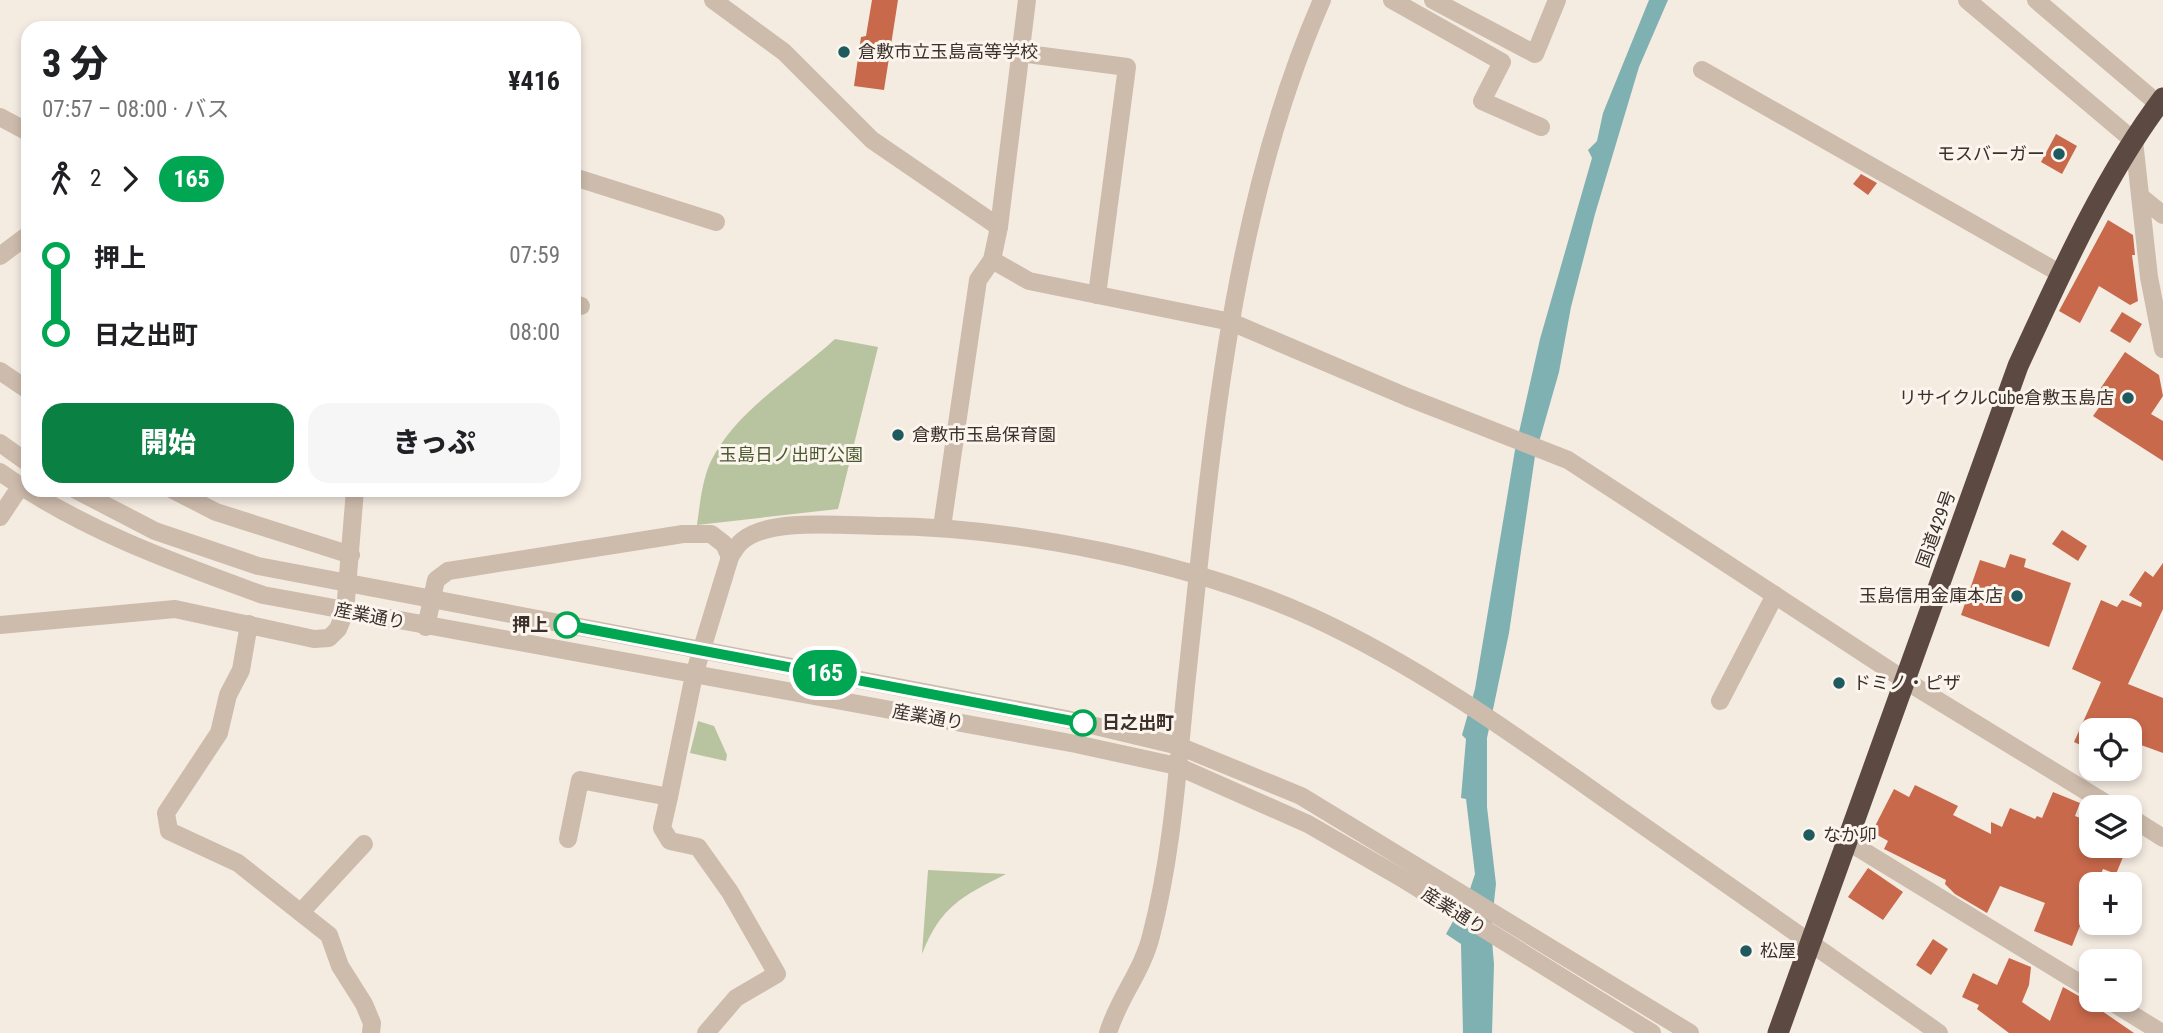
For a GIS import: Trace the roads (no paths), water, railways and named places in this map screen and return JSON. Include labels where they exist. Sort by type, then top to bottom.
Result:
[{"type":"highway","name":"国道429号","points":[[1778,1033],[2018,366],[2061,274],[2134,141],[2161,103]]},
{"type":"street","points":[[713,0],[783,52],[872,140],[999,227]]},
{"type":"street","points":[[942,527],[978,280],[992,260],[999,227],[1027,0]]},
{"type":"street","points":[[1108,1033],[1115,1011],[1137,977],[1151,936],[1174,812],[1198,576],[1231,322],[1254,210],[1277,117],[1301,48],[1322,0]]},
{"type":"street","points":[[1392,0],[1502,62]]},
{"type":"street","points":[[1433,0],[1457,6],[1535,54],[1557,0]]},
{"type":"street","points":[[1967,0],[2134,141],[2149,277],[2163,349]]},
{"type":"street","points":[[2036,0],[2161,103]]},
{"type":"street","points":[[1512,42],[1482,101],[1541,127]]},
{"type":"street","points":[[1020,52],[1127,67],[1097,295]]},
{"type":"street","points":[[1702,70],[2061,274]]},
{"type":"street","points":[[0,117],[21,128]]},
{"type":"street","points":[[581,179],[716,222]]},
{"type":"street","points":[[2141,197],[2163,215]]},
{"type":"street","points":[[0,256],[21,240]]},
{"type":"street","points":[[992,260],[1029,281],[1231,322],[1568,460],[1906,681],[2092,795]]},
{"type":"street","points":[[0,371],[21,385]]},
{"type":"street","points":[[0,443],[21,458]]},
{"type":"street","name":"産業通り","points":[[0,472],[20,487]]},
{"type":"street","points":[[0,517],[20,487]]},
{"type":"street","name":"産業通り","points":[[37,497],[74,519],[166,560],[263,596],[1076,744],[1177,766],[1308,824],[1405,880],[1652,1033]]},
{"type":"street","name":"産業通り","points":[[89,497],[155,531],[258,566],[1066,719],[1179,746],[1301,796],[1468,895],[1690,1033]]},
{"type":"street","points":[[187,497],[216,512],[351,555]]},
{"type":"street","points":[[0,625],[175,609],[322,640],[338,629],[345,612],[355,497]]},
{"type":"street","points":[[706,1033],[736,998],[777,974],[730,892],[698,847],[670,841],[662,828],[694,675],[730,557],[742,541],[762,530],[806,526],[942,527],[1104,552],[1198,576],[1311,617],[1401,662],[1494,721],[1939,1033]]},
{"type":"street","points":[[426,627],[436,580],[448,571],[683,534],[711,534],[724,544],[730,557]]},
{"type":"street","points":[[1720,701],[1775,596]]},
{"type":"street","points":[[249,624],[241,670],[228,695],[219,733],[166,813],[169,831],[238,863],[329,935],[340,966],[364,1004],[372,1023],[371,1033]]},
{"type":"street","points":[[568,839],[580,780],[669,797]]},
{"type":"street","points":[[2142,825],[2163,838]]},
{"type":"street","points":[[1847,841],[2079,983]]},
{"type":"street","points":[[301,912],[364,844]]},
{"type":"street","points":[[2128,1012],[2162,1033]]},
{"type":"water","points":[[1649,0],[1668,0],[1639,67],[1595,214],[1571,307],[1559,372],[1535,456],[1509,633],[1487,738],[1487,807],[1496,884],[1491,929],[1494,964],[1492,1033],[1463,1033],[1461,944],[1446,934],[1456,916],[1462,913],[1475,874],[1466,799],[1461,798],[1466,739],[1462,735],[1475,689],[1515,450],[1540,339],[1592,158],[1588,150],[1597,141],[1603,113]]},
{"type":"place","name":"倉敷市立玉島高等学校","points":[[844,52]]},
{"type":"place","name":"モスバーガー","points":[[2059,154]]},
{"type":"place","name":"リサイクルCube倉敷玉島店","points":[[2128,398]]},
{"type":"place","name":"倉敷市玉島保育園","points":[[898,435]]},
{"type":"place","name":"玉島信用金庫本店","points":[[2017,596]]},
{"type":"place","name":"押上","points":[[567,625]]},
{"type":"place","name":"ドミノ・ピザ","points":[[1839,683]]},
{"type":"place","name":"日之出町","points":[[1083,723]]},
{"type":"place","name":"なか卯","points":[[1809,835]]},
{"type":"place","name":"松屋","points":[[1746,951]]},
{"type":"park label","name":"玉島日ノ出町公園","points":[[791,455]]}]
